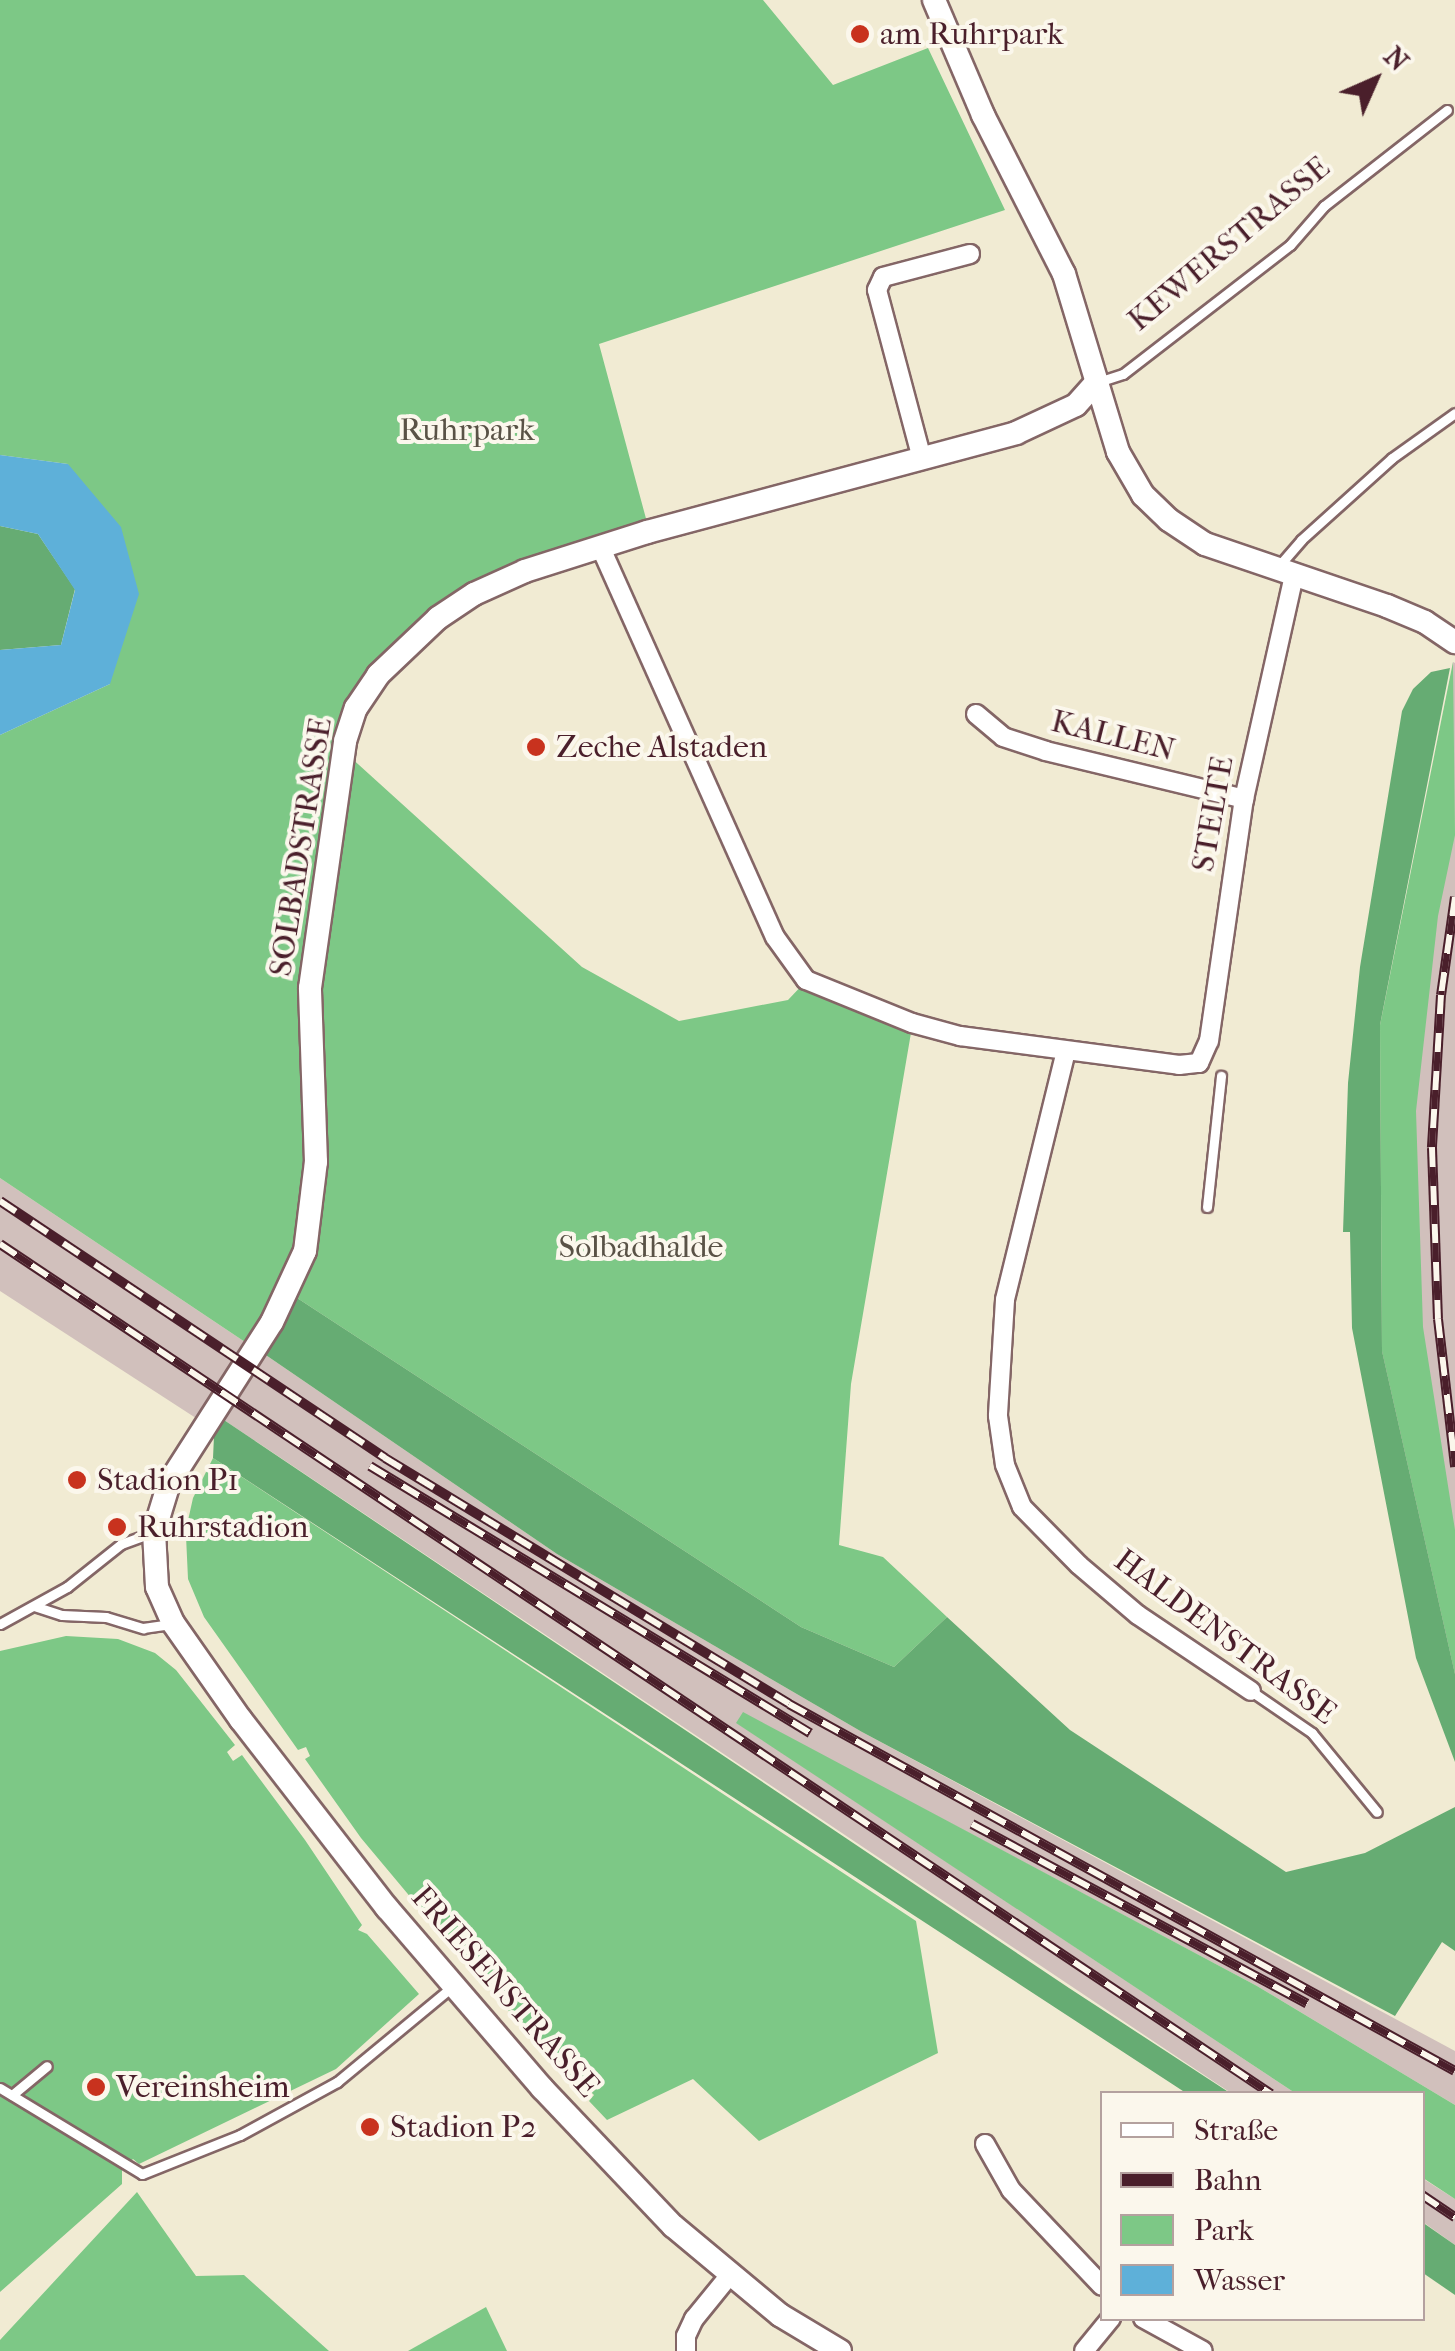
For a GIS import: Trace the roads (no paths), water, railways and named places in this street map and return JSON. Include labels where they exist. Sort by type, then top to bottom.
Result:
[{"type":"street","name":"KEWERSTRASSE","points":[[934,0],[982,115],[1064,274],[1118,452],[1156,510],[1205,544],[1410,615],[1455,642]]},
{"type":"street","points":[[922,459],[878,290],[883,277],[970,254]]},
{"type":"street","name":"SOLBADSTRASSE","points":[[272,1322],[305,1251],[315,1183],[310,988],[350,722],[363,694],[391,660],[438,618],[495,583],[600,546],[922,459],[1038,423],[1076,405],[1096,383]]},
{"type":"street","points":[[600,546],[770,928],[796,969],[818,986],[912,1023],[960,1036],[1066,1051]]},
{"type":"street","name":"STELTE","points":[[1066,1051],[1179,1065],[1200,1063],[1208,1041],[1244,799],[1284,573]]},
{"type":"street","name":"KALLEN","points":[[976,714],[1004,737],[1046,752],[1244,799]]},
{"type":"street","name":"HALDENSTRASSE","points":[[1066,1051],[1005,1300],[998,1416],[1005,1466],[1022,1506],[1068,1554],[1138,1615],[1252,1691]]},
{"type":"street","name":"FRIESENSTRASSE","points":[[272,1322],[182,1458],[159,1507],[154,1532],[157,1587],[173,1624],[278,1768],[453,1985],[542,2088],[673,2226],[728,2276],[780,2315],[840,2351]]},
{"type":"street","points":[[985,2144],[1012,2190],[1100,2284]]},
{"type":"street","points":[[686,2351],[686,2336],[694,2320],[728,2276]]},
{"type":"street","points":[[1084,2351],[1109,2321]]},
{"type":"street","points":[[1149,2321],[1204,2351]]},
{"type":"lane","name":"KEWERSTRASSE","points":[[1096,383],[1123,374],[1290,245],[1324,206],[1446,110]]},
{"type":"lane","points":[[1284,573],[1301,540],[1392,458],[1455,413]]},
{"type":"lane","points":[[1208,1207],[1220,1076]]},
{"type":"lane","points":[[0,1624],[67,1587],[120,1544],[154,1532]]},
{"type":"lane","points":[[34,1606],[62,1616],[106,1617],[143,1628],[173,1624]]},
{"type":"lane","name":"HALDENSTRASSE","points":[[1252,1691],[1312,1732],[1376,1812]]},
{"type":"lane","points":[[0,2088],[142,2174],[240,2135],[337,2082],[453,1985]]},
{"type":"lane","points":[[12,2095],[47,2066]]},
{"type":"water","points":[[0,455],[68,464],[121,527],[139,594],[110,684],[0,735],[0,650],[61,645],[75,590],[38,534],[0,526]]},
{"type":"railway","points":[[1455,897],[1441,995],[1432,1148],[1438,1319],[1455,1467]]},
{"type":"railway","points":[[0,1201],[385,1458],[789,1704],[1455,2071]]},
{"type":"railway","points":[[0,1244],[1267,2091]]},
{"type":"railway","points":[[370,1466],[810,1733]]},
{"type":"railway","points":[[972,1824],[1307,2004]]},
{"type":"railway","points":[[1425,2197],[1455,2217]]},
{"type":"place","name":"am Ruhrpark","points":[[860,34]]},
{"type":"place","name":"Zeche Alstaden","points":[[536,747]]},
{"type":"place","name":"Stadion P1","points":[[77,1480]]},
{"type":"place","name":"Ruhrstadion","points":[[117,1527]]},
{"type":"place","name":"Vereinsheim","points":[[96,2087]]},
{"type":"place","name":"Stadion P2","points":[[370,2127]]},
{"type":"park label","name":"Ruhrpark","points":[[467,430]]},
{"type":"park label","name":"Solbadhalde","points":[[641,1247]]}]
